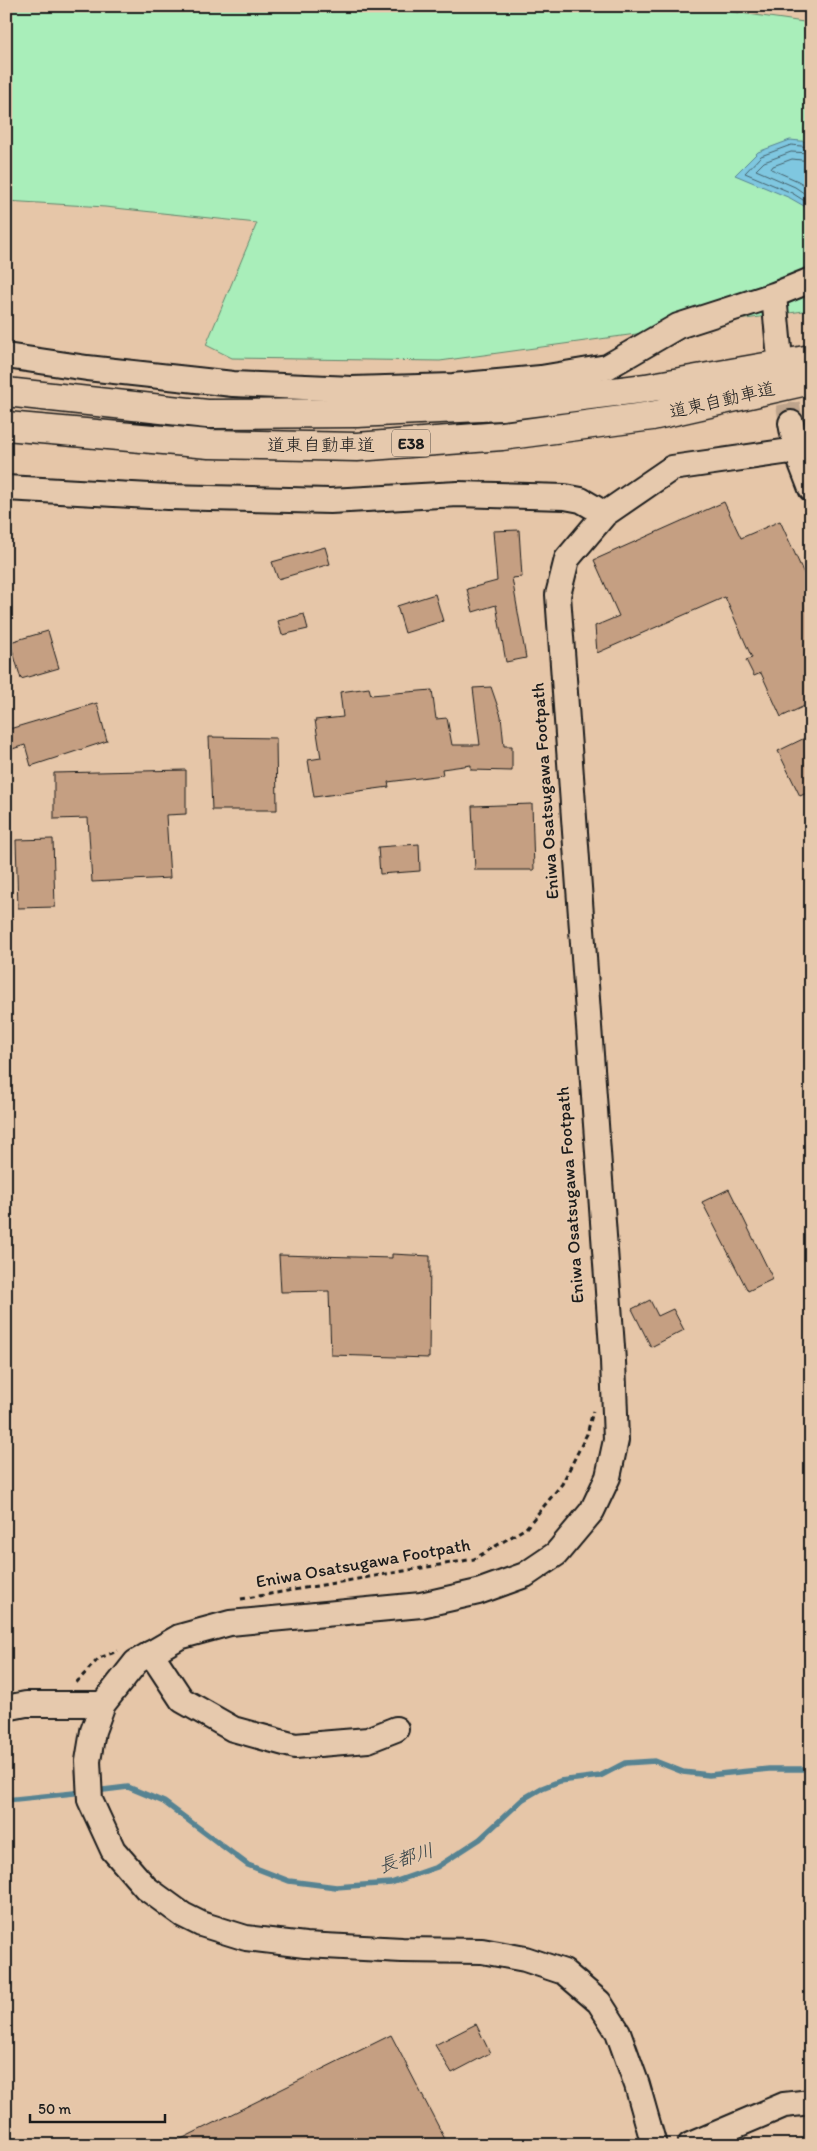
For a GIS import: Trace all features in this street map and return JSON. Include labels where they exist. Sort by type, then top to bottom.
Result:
[{"type":"highway","name":"道東自動車道","points":[[6,392],[206,414],[357,413],[501,406],[646,388],[811,359]]},
{"type":"highway","name":"道東自動車道","points":[[6,426],[209,444],[357,446],[502,436],[652,416],[811,380]]},
{"type":"street","points":[[6,356],[87,368],[233,384],[352,389],[453,386],[541,378],[607,367],[678,326],[774,296],[811,280]]},
{"type":"street","points":[[774,296],[779,349]]},
{"type":"street","points":[[791,423],[803,449],[811,489]]},
{"type":"street","points":[[654,2145],[637,2085],[618,2032],[599,2002],[564,1972],[525,1959],[482,1951],[402,1950],[305,1945],[246,1938],[201,1924],[183,1915],[146,1888],[113,1850],[90,1800],[88,1761],[93,1731],[103,1704],[136,1662],[179,1637],[230,1623],[420,1605],[478,1592],[525,1575],[556,1554],[592,1511],[608,1477],[616,1440],[613,1361],[558,595],[567,559],[605,514],[672,468],[803,449]]},
{"type":"street","points":[[6,488],[168,497],[330,501],[458,494],[565,496],[581,500],[605,514]]},
{"type":"street","points":[[151,1653],[182,1700],[233,1729],[295,1746],[368,1740],[396,1729]]},
{"type":"street","points":[[6,1708],[26,1704],[103,1704]]},
{"type":"street","points":[[690,2145],[784,2105],[811,2102]]},
{"type":"path","name":"Eniwa Osatsugawa Footpath","points":[[238,1600],[474,1559],[526,1528],[562,1484],[587,1434],[593,1410]]},
{"type":"path","points":[[74,1685],[99,1658],[125,1647]]},
{"type":"green space","points":[[6,6],[691,6],[811,23],[811,310],[440,361],[232,358],[206,345],[257,223],[105,207],[6,201]]},
{"type":"water","points":[[790,140],[811,142],[811,210],[790,198],[735,175],[758,152]]},
{"type":"building","points":[[724,502],[741,538],[780,521],[811,589],[811,703],[781,717],[761,673],[754,676],[746,660],[752,658],[725,597],[597,653],[595,626],[619,616],[594,560]]},
{"type":"building","points":[[519,530],[522,577],[512,578],[526,658],[506,662],[496,605],[473,612],[467,589],[497,581],[493,531]]},
{"type":"building","points":[[325,547],[330,564],[278,579],[272,562]]},
{"type":"building","points":[[435,594],[443,621],[405,633],[397,606]]},
{"type":"building","points":[[304,614],[308,629],[282,635],[278,621]]},
{"type":"building","points":[[48,631],[59,668],[21,679],[10,642]]},
{"type":"building","points":[[491,687],[501,716],[504,746],[512,746],[512,771],[471,770],[471,765],[442,769],[443,775],[388,782],[389,787],[314,797],[308,760],[321,758],[315,720],[343,717],[340,692],[369,688],[371,695],[432,690],[436,719],[447,718],[452,745],[480,745],[473,688]]},
{"type":"building","points":[[97,703],[107,741],[31,766],[25,745],[6,751],[6,730]]},
{"type":"building","points":[[811,735],[811,791],[800,796],[778,751]]},
{"type":"building","points":[[209,737],[276,738],[277,810],[212,810]]},
{"type":"building","points":[[186,770],[186,814],[166,815],[170,878],[92,882],[88,818],[54,819],[54,773]]},
{"type":"building","points":[[532,804],[534,870],[475,870],[472,806]]},
{"type":"building","points":[[53,839],[55,907],[18,908],[16,840]]},
{"type":"building","points":[[419,844],[420,871],[380,874],[378,847]]},
{"type":"building","points":[[729,1189],[773,1279],[748,1291],[702,1202]]},
{"type":"building","points":[[392,1254],[430,1256],[429,1358],[331,1355],[329,1291],[281,1292],[279,1255],[392,1258]]},
{"type":"building","points":[[650,1300],[658,1316],[673,1309],[684,1330],[651,1347],[632,1309]]},
{"type":"building","points":[[476,2024],[490,2053],[452,2073],[435,2045]]},
{"type":"building","points":[[391,2035],[448,2145],[169,2145]]},
{"type":"waterway","name":"長都川","points":[[95,1791],[128,1787],[164,1802],[248,1865],[289,1881],[336,1887],[391,1883],[437,1867],[480,1839],[523,1799],[542,1788],[560,1781],[600,1776],[625,1763],[655,1761],[683,1772],[709,1775],[769,1769],[811,1769]]},
{"type":"waterway","name":"長都川","points":[[6,1800],[84,1792]]},
{"type":"tunnel","points":[[782,368],[791,423]]}]
